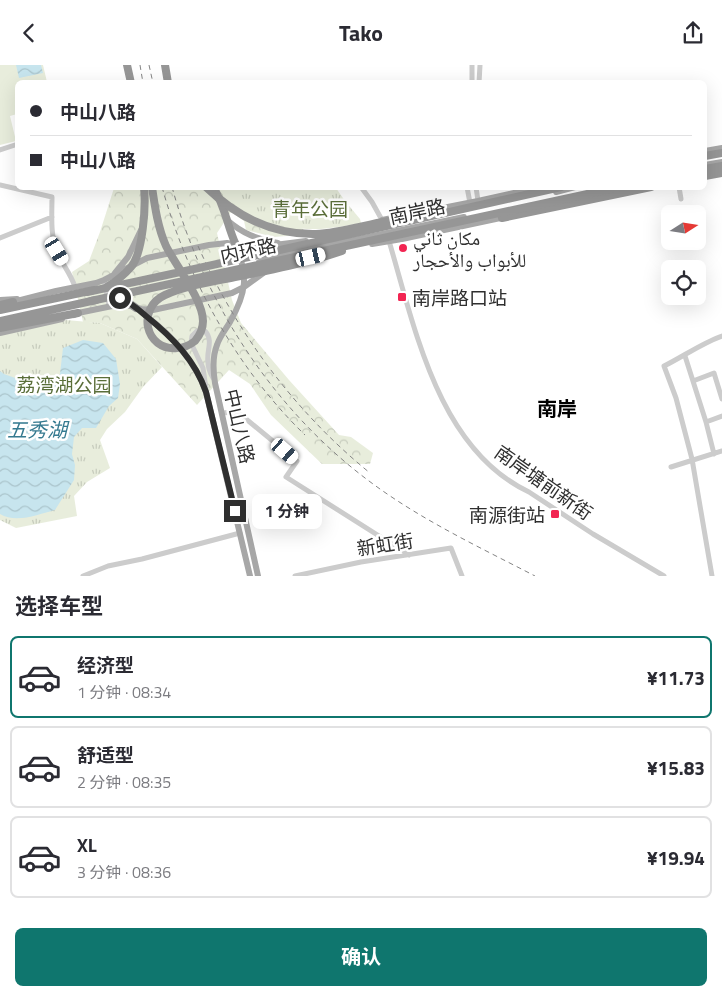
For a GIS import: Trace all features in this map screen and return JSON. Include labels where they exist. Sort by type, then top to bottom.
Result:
[{"type":"highway","points":[[125,65],[126,80]]},
{"type":"highway","points":[[125,65],[130,80]]},
{"type":"highway","points":[[163,65],[164,80]]},
{"type":"highway","points":[[163,65],[167,80]]},
{"type":"highway","points":[[707,158],[722,155]]},
{"type":"highway","points":[[707,170],[722,167]]},
{"type":"highway","points":[[707,176],[722,173]]},
{"type":"highway","points":[[3,310],[108,282],[132,267],[143,225],[144,190]]},
{"type":"highway","points":[[153,190],[159,228],[164,242],[171,256],[189,286],[190,287],[193,293],[196,298],[203,320],[200,333],[192,343],[183,347],[167,347],[155,340],[148,327],[147,317],[149,311],[160,297],[175,291],[184,289],[190,287],[191,287],[312,260],[376,237]]},
{"type":"highway","points":[[209,190],[226,205],[264,226],[307,234],[331,232],[469,205]]},
{"type":"highway","points":[[215,190],[222,203],[236,245]]},
{"type":"highway","name":"内环路","points":[[3,310],[272,253],[469,205],[545,190]]},
{"type":"highway","name":"内环路","points":[[0,321],[376,237],[614,190]]},
{"type":"highway","points":[[502,218],[638,190]]},
{"type":"highway","points":[[0,321],[108,302],[120,298],[136,307]]},
{"type":"highway","points":[[0,305],[13,302]]},
{"type":"highway","points":[[0,329],[78,313]]},
{"type":"main road","points":[[707,151],[722,148]]},
{"type":"main road","points":[[707,165],[722,162]]},
{"type":"main road","points":[[227,220],[252,236],[284,244],[382,220],[469,205],[478,201],[527,190]]},
{"type":"main road","name":"南岸路","points":[[122,271],[147,259],[209,245],[227,243],[263,247],[331,238],[561,190]]},
{"type":"main road","name":"南岸路","points":[[244,277],[258,263],[282,255],[376,237],[589,190]]},
{"type":"main road","points":[[132,267],[125,279],[127,296],[136,307],[148,310],[159,309],[232,293],[278,265],[365,245],[502,218],[615,190]]},
{"type":"main road","points":[[502,218],[514,206]]},
{"type":"main road","points":[[3,310],[13,302],[74,287],[108,282],[122,271],[143,225]]},
{"type":"main road","points":[[376,237],[389,241]]},
{"type":"main road","points":[[349,241],[365,245]]},
{"type":"main road","name":"中山八路","points":[[236,245],[242,262],[244,287],[238,308],[216,345],[213,363],[215,383],[258,576]]},
{"type":"main road","points":[[108,282],[128,257]]},
{"type":"main road","points":[[0,300],[26,299]]},
{"type":"main road","points":[[0,333],[59,320],[108,302]]},
{"type":"main road","name":"中山八路","points":[[136,307],[166,332],[185,353],[199,373],[206,392],[250,576]]},
{"type":"street","points":[[472,65],[472,80]]},
{"type":"street","points":[[480,65],[480,80]]},
{"type":"street","points":[[0,150],[15,146]]},
{"type":"street","points":[[0,185],[15,188]]},
{"type":"street","points":[[22,190],[52,197],[52,225],[57,251],[72,278],[74,287]]},
{"type":"street","points":[[363,190],[382,220]]},
{"type":"street","points":[[467,190],[469,205]]},
{"type":"street","points":[[476,190],[478,201]]},
{"type":"street","points":[[680,190],[682,199]]},
{"type":"street","points":[[0,238],[52,217]]},
{"type":"street","name":"南岸塘前新街","points":[[389,241],[428,369],[440,397],[470,443],[493,468],[520,488],[664,576]]},
{"type":"street","points":[[263,247],[261,253],[263,261]]},
{"type":"street","points":[[108,282],[108,302]]},
{"type":"street","points":[[206,392],[203,369],[191,341],[191,337],[197,331],[205,331],[209,337],[208,363],[215,383]]},
{"type":"street","points":[[712,576],[692,459],[676,398],[664,366],[709,341],[722,336]]},
{"type":"street","points":[[685,356],[714,454]]},
{"type":"street","points":[[693,381],[714,373],[722,399]]},
{"type":"street","points":[[222,413],[234,411],[240,413],[297,461],[286,477],[409,555]]},
{"type":"street","points":[[706,422],[722,416]]},
{"type":"street","points":[[671,467],[722,451]]},
{"type":"street","points":[[83,576],[108,566],[240,533]]},
{"type":"street","name":"新虹街","points":[[296,576],[361,562],[451,548],[462,576]]},
{"type":"green space","points":[[0,65],[43,65],[47,80],[15,80],[15,115],[10,116],[15,141],[0,145]]},
{"type":"green space","points":[[113,190],[333,190],[290,221],[311,234],[274,237],[246,230],[244,221],[231,212],[217,233],[232,300],[241,323],[339,435],[351,437],[373,453],[370,464],[322,464],[271,415],[250,384],[229,370],[197,405],[137,339],[100,323],[83,322],[72,272],[89,261]]},
{"type":"green space","name":"青年公园","points":[[220,190],[337,190],[360,219],[361,223],[321,229],[287,227],[265,221],[226,198]]},
{"type":"green space","name":"荔湾湖公园","points":[[66,320],[100,323],[137,339],[162,367],[143,387],[125,412],[107,429],[100,440],[110,468],[87,482],[74,496],[77,516],[16,528],[0,520],[0,334]]},
{"type":"water","points":[[16,65],[41,65],[43,73],[19,78]]},
{"type":"water","name":"五秀湖","points":[[83,340],[103,343],[116,359],[120,384],[118,398],[109,406],[96,428],[82,428],[74,437],[72,454],[75,465],[74,480],[55,510],[35,516],[6,517],[0,514],[0,371],[38,391],[59,382],[63,348]]},
{"type":"railway","points":[[140,65],[142,80]]},
{"type":"railway","points":[[149,65],[152,80]]},
{"type":"railway","points":[[163,190],[186,256],[200,289],[217,321],[257,381],[305,435]]},
{"type":"railway","points":[[173,190],[186,231],[204,275],[225,316],[250,356],[278,393],[309,428],[343,460],[398,501],[456,535],[535,576]]},
{"type":"railway","points":[[198,246],[231,310],[271,370],[317,425],[370,473]]},
{"type":"place","name":"مكان ثاني للأبواب والأحجار","points":[[403,248]]},
{"type":"place","name":"南岸路口站","points":[[402,297]]},
{"type":"place","name":"南源街站","points":[[555,514]]},
{"type":"district","name":"南岸","points":[[557,408]]},
{"type":"route","points":[[120,298],[136,307],[166,332],[185,353],[199,373],[204,384],[235,511]]}]
